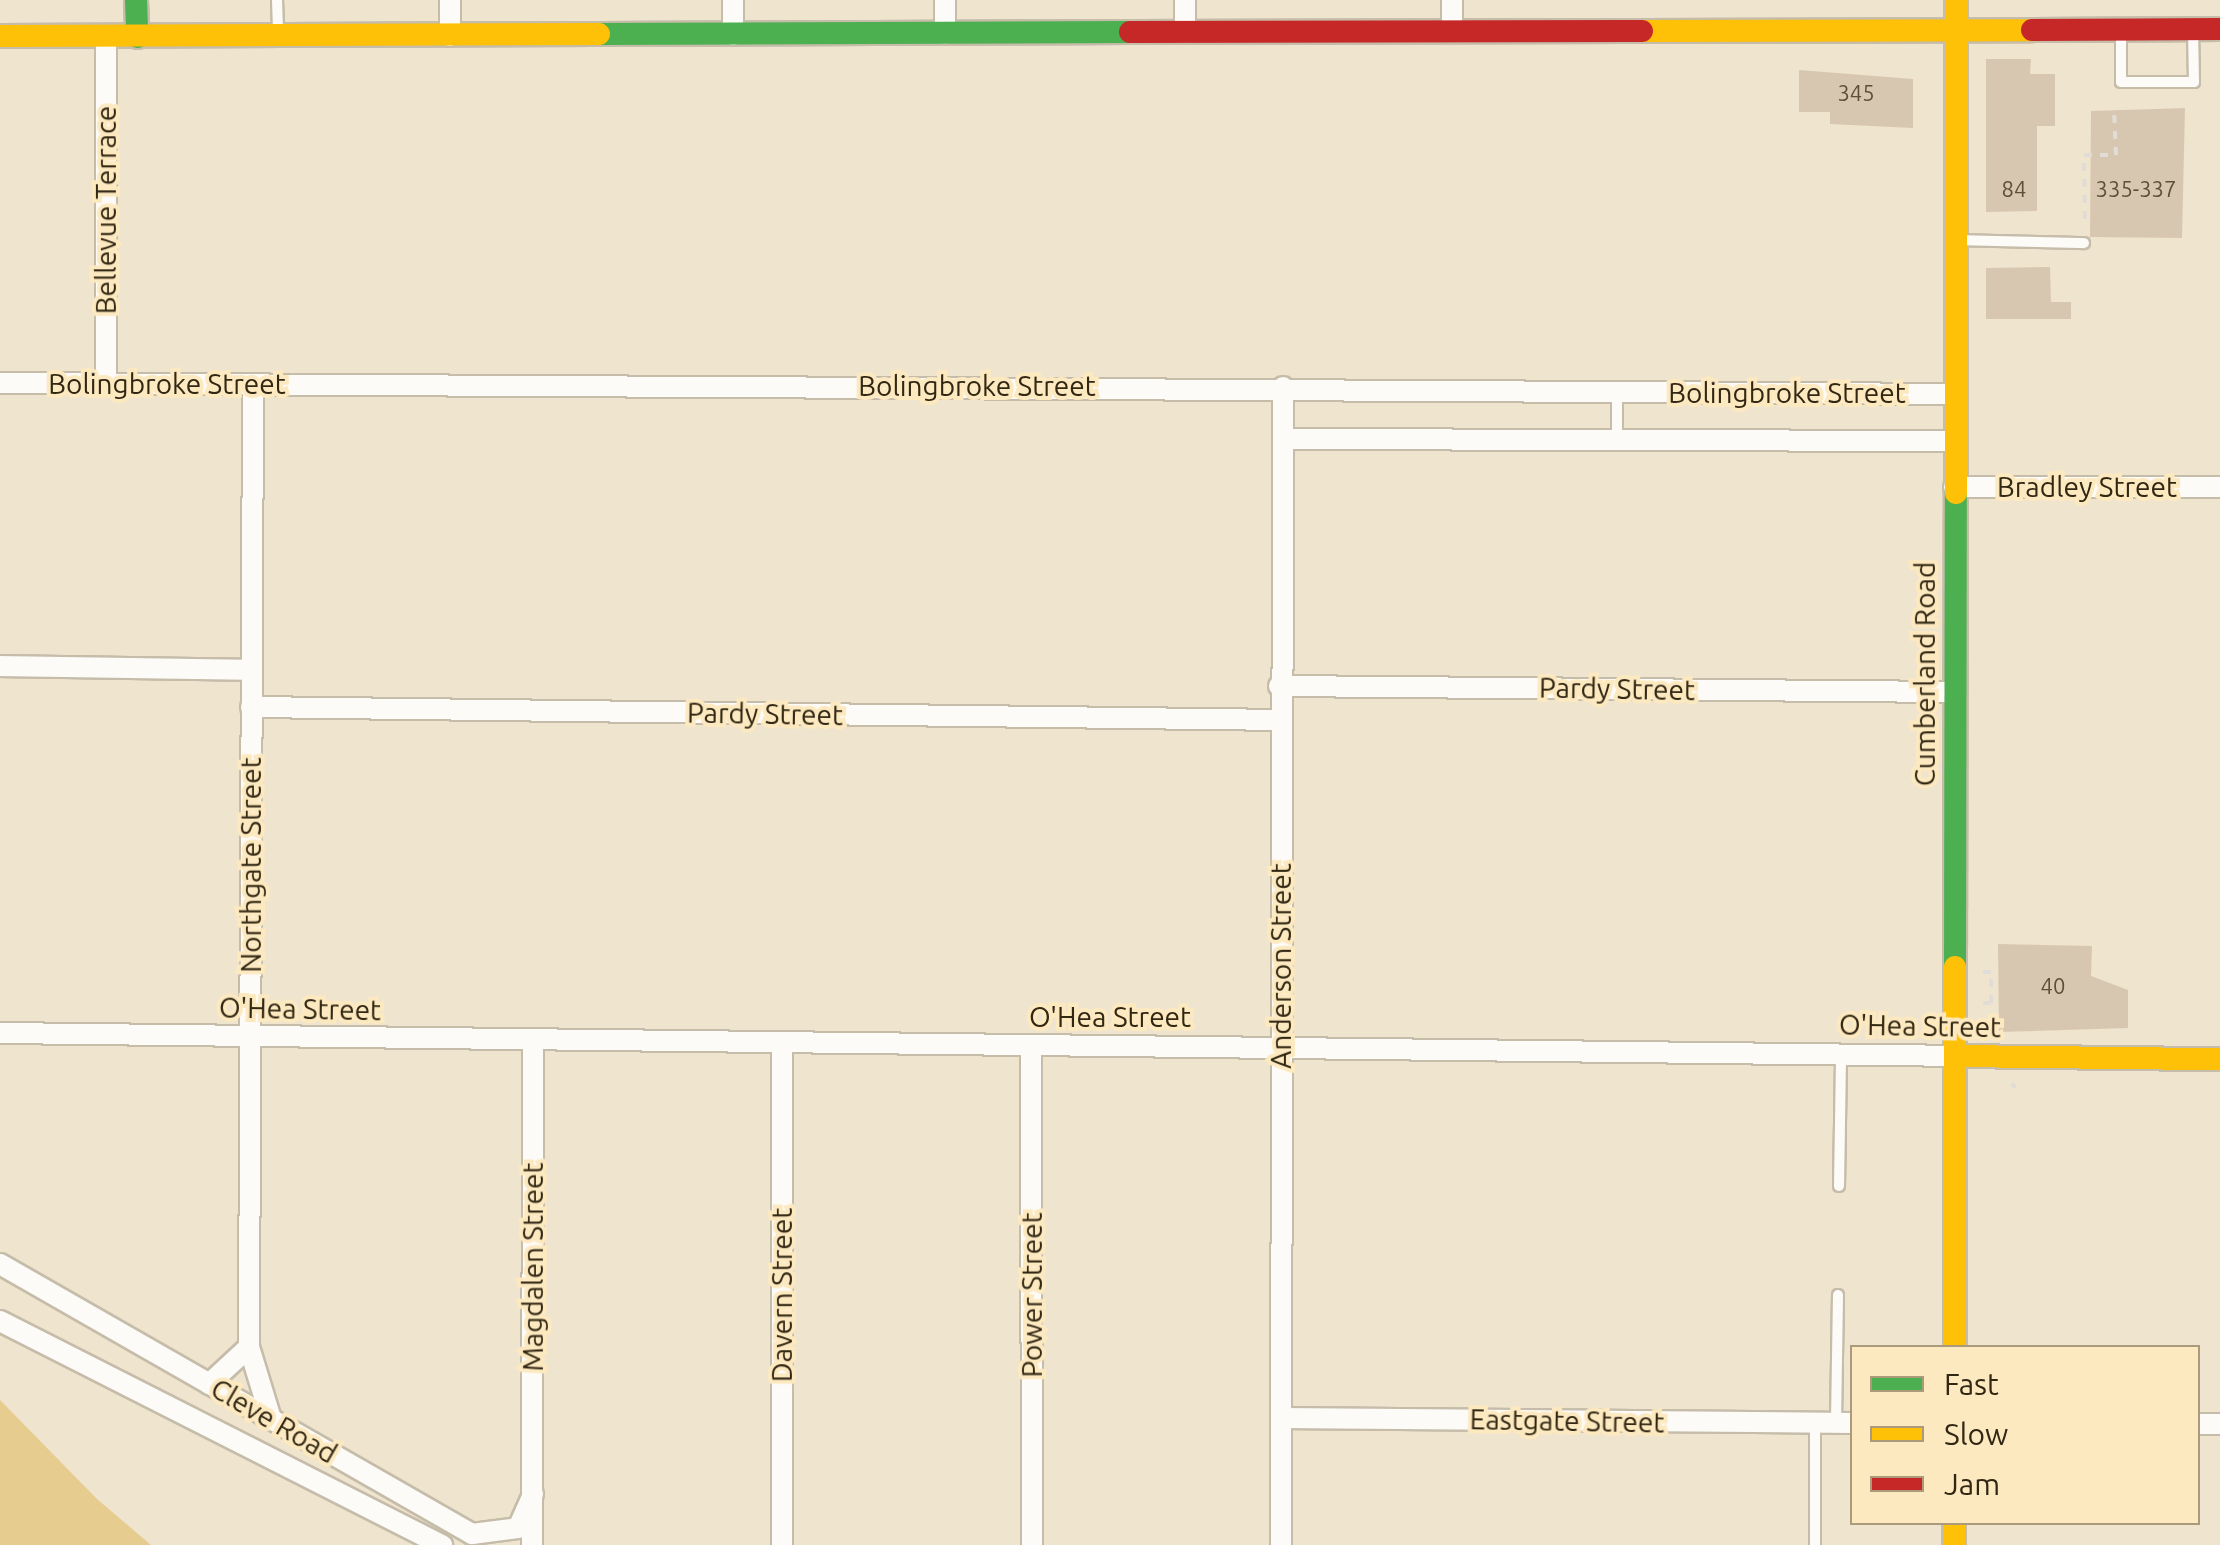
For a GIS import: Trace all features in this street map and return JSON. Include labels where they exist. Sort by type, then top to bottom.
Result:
[{"type":"main road","points":[[136,0],[137,37]]},
{"type":"main road","name":"Cumberland Road","points":[[1955,1345],[1956,0]]},
{"type":"main road","points":[[0,36],[2220,29]]},
{"type":"main road","name":"O'Hea Street","points":[[1956,1056],[2220,1060]]},
{"type":"street","points":[[450,0],[450,36]]},
{"type":"street","points":[[733,0],[733,35]]},
{"type":"street","points":[[945,0],[945,34]]},
{"type":"street","points":[[1185,0],[1186,33]]},
{"type":"street","points":[[1452,0],[1452,32]]},
{"type":"street","name":"Bellevue Terrace","points":[[106,37],[106,383]]},
{"type":"street","name":"Bolingbroke Street","points":[[0,383],[1283,387],[1954,394]]},
{"type":"street","name":"Northgate Street","points":[[253,384],[249,1347],[271,1419]]},
{"type":"street","name":"Anderson Street","points":[[1281,1545],[1279,686],[1283,387]]},
{"type":"street","name":"Bolingbroke Street","points":[[1283,440],[1954,441]]},
{"type":"street","name":"Bradley Street","points":[[1954,487],[2220,486]]},
{"type":"street","points":[[0,666],[250,670]]},
{"type":"street","name":"Pardy Street","points":[[1279,686],[1956,692]]},
{"type":"street","name":"Pardy Street","points":[[251,707],[1280,720]]},
{"type":"street","name":"O'Hea Street","points":[[0,1033],[1956,1056]]},
{"type":"street","name":"Magdalen Street","points":[[532,1041],[532,1545]]},
{"type":"street","name":"Davern Street","points":[[782,1044],[782,1545]]},
{"type":"street","name":"Power Street","points":[[1031,1046],[1032,1545]]},
{"type":"street","name":"Cleve Road","points":[[0,1264],[482,1538],[518,1528],[533,1494]]},
{"type":"street","name":"Cleve Road","points":[[0,1321],[442,1545]]},
{"type":"street","points":[[209,1384],[249,1347]]},
{"type":"street","name":"Eastgate Street","points":[[1281,1418],[1835,1423]]},
{"type":"street","name":"Magdalen Street","points":[[533,1494],[547,1545]]},
{"type":"lane","points":[[277,0],[278,36]]},
{"type":"lane","points":[[2121,29],[2121,82],[2194,82],[2193,29]]},
{"type":"lane","points":[[1954,240],[2084,244]]},
{"type":"lane","points":[[1617,393],[1617,441]]},
{"type":"lane","points":[[1839,1186],[1841,1055]]},
{"type":"lane","points":[[1815,1545],[1835,1423],[1838,1295]]},
{"type":"path","points":[[2085,218],[2084,155],[2116,155],[2114,109]]},
{"type":"path","points":[[1983,972],[1993,982],[1991,1002],[1983,1003]]},
{"type":"shaded area","points":[[0,1400],[97,1499],[151,1545],[0,1545]]},
{"type":"building","points":[[1986,59],[2031,59],[2030,74],[2055,74],[2055,126],[2037,126],[2037,211],[1986,212]]},
{"type":"building","points":[[1799,70],[1913,79],[1913,128],[1830,124],[1830,112],[1799,112]]},
{"type":"building","points":[[2185,108],[2182,238],[2090,237],[2091,111]]},
{"type":"building","points":[[2050,267],[2051,302],[2071,302],[2071,319],[1986,319],[1986,268]]},
{"type":"building","points":[[1998,944],[2092,946],[2091,976],[2128,990],[2128,1028],[1999,1032]]},
{"type":"traffic: fast","points":[[136,0],[137,37]]},
{"type":"traffic: fast","points":[[599,34],[1130,32]]},
{"type":"traffic: fast","points":[[1955,967],[1956,493]]},
{"type":"traffic: slow","points":[[1956,0],[1956,493]]},
{"type":"traffic: slow","points":[[1642,31],[2032,30]]},
{"type":"traffic: slow","points":[[0,36],[599,34]]},
{"type":"traffic: slow","points":[[1955,967],[1955,1345]]},
{"type":"traffic: slow","points":[[1956,1056],[2220,1059]]},
{"type":"traffic: slow","points":[[1954,1525],[1954,1545]]},
{"type":"traffic: jam","points":[[2032,30],[2220,29]]},
{"type":"traffic: jam","points":[[1130,32],[1642,31]]}]
